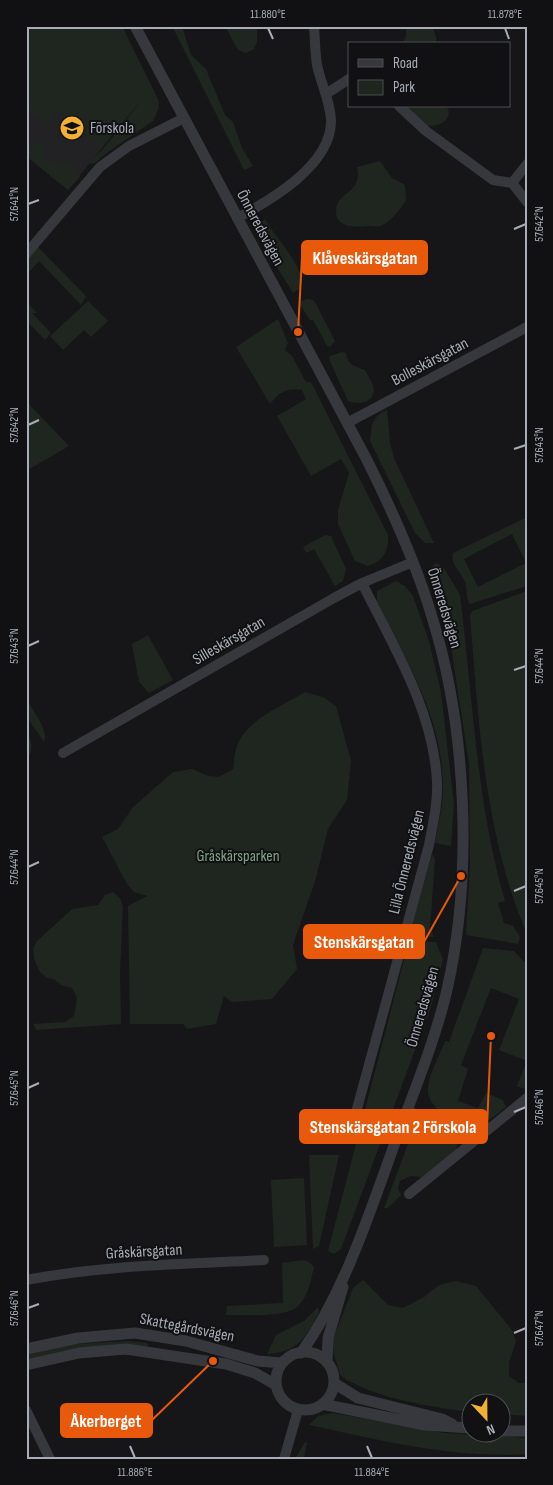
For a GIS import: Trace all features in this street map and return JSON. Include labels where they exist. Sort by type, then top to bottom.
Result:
[{"type":"street","name":"Önneredsvägen","points":[[135,26],[380,486],[413,562],[434,622],[445,672],[458,755],[462,832],[458,921],[450,975],[433,1037],[355,1249],[328,1338],[327,1362]]},
{"type":"street","points":[[237,218],[278,193],[310,167],[322,153],[330,133],[331,122],[326,94],[317,64],[314,26]]},
{"type":"street","points":[[326,94],[348,80]]},
{"type":"street","points":[[401,108],[426,131],[493,180],[512,183],[527,202]]},
{"type":"street","points":[[26,254],[100,167],[129,146],[184,118]]},
{"type":"street","points":[[512,183],[527,164]]},
{"type":"street","name":"Bolleskärsgatan","points":[[347,423],[527,328]]},
{"type":"street","name":"Silleskärsgatan","points":[[63,752],[362,583],[413,562]]},
{"type":"street","name":"Lilla Önneredsvägen","points":[[352,1127],[429,845],[437,805],[435,759],[425,715],[362,583]]},
{"type":"street","points":[[409,1194],[527,1098]]},
{"type":"street","points":[[407,1111],[470,1133],[477,1138]]},
{"type":"street","name":"Önneredsvägen","points":[[301,1352],[322,1319],[355,1249]]},
{"type":"street","name":"Gråskärsgatan","points":[[26,1280],[64,1273],[133,1266],[264,1260]]},
{"type":"street","name":"Skattegårdsvägen","points":[[26,1349],[78,1338],[135,1333],[186,1341],[258,1361],[282,1363]]},
{"type":"street","name":"Skattegårdsvägen","points":[[26,1365],[79,1352],[126,1349],[226,1364],[255,1373],[276,1384]]},
{"type":"street","points":[[301,1352],[316,1354],[327,1362],[333,1374],[334,1383],[331,1394],[322,1404],[310,1410],[298,1410],[280,1398],[276,1384],[277,1372],[282,1363],[290,1356],[301,1352]]},
{"type":"street","points":[[334,1383],[358,1398],[442,1419],[456,1426]]},
{"type":"street","points":[[322,1404],[425,1425],[460,1427]]},
{"type":"street","points":[[26,1410],[50,1459]]},
{"type":"street","points":[[284,1459],[298,1410]]},
{"type":"street","points":[[510,1431],[527,1431]]},
{"type":"shaded area","name":"Förskola","points":[[26,26],[141,100],[68,190],[26,156]]},
{"type":"green space","name":"Förskola","points":[[26,26],[122,26],[158,99],[159,108],[153,121],[95,163],[88,164],[103,149],[141,101],[101,148],[57,111],[46,123],[26,106]]},
{"type":"green space","points":[[172,26],[182,26],[191,55],[206,69],[225,115],[233,122],[242,148],[253,166],[244,170]]},
{"type":"green space","points":[[225,26],[257,26],[257,42],[254,49],[246,53],[238,50]]},
{"type":"green space","points":[[406,26],[432,26],[436,42],[403,42],[406,36]]},
{"type":"green space","points":[[406,108],[447,108],[449,115],[444,122],[430,126],[414,117]]},
{"type":"green space","points":[[42,137],[44,156],[47,162],[67,163],[78,172],[80,177],[68,190],[26,156],[26,146],[31,150]]},
{"type":"green space","points":[[380,161],[392,178],[405,185],[406,201],[393,217],[380,226],[343,224],[337,216],[337,204],[356,182],[358,176],[357,167]]},
{"type":"green space","points":[[265,219],[300,272],[301,288],[293,293],[260,240],[259,226]]},
{"type":"green space","points":[[37,246],[86,296],[81,305],[39,261],[30,271],[26,268],[26,259]]},
{"type":"green space","points":[[306,299],[313,300],[316,304],[335,341],[330,347],[327,346],[313,320],[310,320],[299,303]]},
{"type":"green space","points":[[88,301],[108,321],[91,337],[84,330],[63,350],[50,336]]},
{"type":"green space","points":[[26,302],[37,313],[32,313],[51,333],[45,340],[26,320]]},
{"type":"green space","points":[[278,319],[288,343],[285,350],[292,356],[306,382],[311,382],[388,535],[388,545],[382,558],[368,566],[355,561],[338,524],[338,510],[349,473],[341,459],[311,476],[277,416],[306,399],[302,390],[292,389],[284,391],[270,404],[236,347]]},
{"type":"green space","points":[[342,352],[346,353],[348,361],[352,365],[365,370],[373,384],[374,389],[371,398],[364,402],[348,401],[329,359],[330,356]]},
{"type":"green space","points":[[26,401],[69,446],[26,471]]},
{"type":"green space","points":[[387,409],[390,443],[394,458],[434,543],[425,543],[415,533],[370,441],[372,424],[377,416]]},
{"type":"green space","points":[[527,517],[527,586],[470,604],[465,582],[454,565],[453,553]],"holes":[[[512,534],[526,563],[478,587],[464,559]]]},
{"type":"green space","points":[[325,535],[331,536],[346,569],[343,581],[335,586],[314,549],[306,553],[303,547]]},
{"type":"green space","points":[[437,563],[444,568],[460,595],[481,787],[495,863],[505,901],[498,903],[504,923],[513,926],[520,937],[518,944],[466,935],[470,863],[469,764],[449,634],[431,576],[433,565]]},
{"type":"green space","points":[[396,581],[405,586],[413,596],[429,641],[441,692],[454,804],[451,846],[435,843],[443,789],[437,738],[422,692],[377,602],[377,591]]},
{"type":"green space","points":[[527,591],[527,934],[501,857],[492,817],[481,737],[470,616],[472,611]]},
{"type":"green space","points":[[148,635],[173,680],[149,693],[139,682],[132,644]]},
{"type":"green space","name":"Gråskärsparken","points":[[305,692],[323,697],[336,706],[351,761],[347,800],[328,829],[316,878],[293,945],[297,969],[272,999],[232,1002],[224,996],[216,1024],[187,1029],[183,1024],[130,1024],[128,906],[147,896],[134,892],[127,884],[102,837],[118,829],[133,807],[173,772],[192,769],[208,776],[219,777],[233,769],[236,749],[240,739],[247,730],[264,715]]},
{"type":"green space","points":[[26,699],[42,726],[45,737],[44,742],[26,716]]},
{"type":"green space","points":[[26,729],[31,745],[26,761]]},
{"type":"green space","points":[[432,854],[435,859],[430,928],[434,937],[409,935]]},
{"type":"green space","points":[[113,892],[120,898],[123,907],[120,970],[121,1024],[36,1030],[33,1024],[65,1022],[74,1016],[77,998],[72,988],[61,985],[54,979],[47,978],[40,972],[34,959],[33,949],[37,941],[72,909],[98,905],[105,895]]},
{"type":"green space","points":[[409,941],[436,942],[443,959],[431,1007],[341,1249],[334,1254],[328,1251]]},
{"type":"green space","points":[[483,948],[514,951],[527,965],[527,1061],[499,1050],[519,999],[491,988],[461,1065],[468,1069],[458,1101],[478,1108],[486,1093],[503,1100],[506,1107],[487,1121],[473,1124],[448,1117],[441,1112],[430,1099],[428,1086],[445,1041],[449,1042]]},
{"type":"green space","points":[[527,1061],[527,1087],[524,1089],[517,1086]]},
{"type":"green space","points":[[436,1130],[446,1131],[455,1135],[459,1140],[456,1150],[422,1177],[411,1176],[400,1181],[398,1188],[401,1195],[388,1208],[384,1208],[408,1144],[416,1135]]},
{"type":"green space","points":[[309,1155],[339,1155],[319,1246],[313,1249]]},
{"type":"green space","points":[[304,1178],[307,1245],[274,1247],[271,1180]]},
{"type":"green space","points":[[303,1260],[309,1262],[314,1267],[307,1293],[298,1306],[292,1310],[275,1314],[226,1315],[227,1306],[283,1303],[282,1263]]},
{"type":"green space","points":[[363,1280],[388,1305],[403,1308],[424,1297],[439,1285],[456,1281],[476,1286],[512,1330],[516,1341],[509,1362],[509,1376],[519,1383],[527,1383],[527,1416],[510,1415],[510,1392],[460,1392],[460,1410],[402,1400],[368,1390],[340,1375],[331,1344],[353,1288]]},
{"type":"green space","points":[[318,1307],[319,1312],[300,1342],[287,1350],[267,1354],[276,1335],[304,1321]]},
{"type":"green space","points":[[128,1341],[147,1343],[149,1346],[123,1346],[26,1362],[26,1354],[75,1344]]},
{"type":"green space","points":[[333,1413],[444,1433],[460,1434],[460,1442],[510,1442],[510,1437],[527,1438],[527,1454],[472,1454],[389,1442],[309,1425],[318,1416]]},
{"type":"green space","points":[[305,1442],[307,1443],[304,1459],[295,1459]]},
{"type":"place","name":"Förskola","points":[[72,128]]},
{"type":"place","name":"Klåveskärsgatan","points":[[298,332]]},
{"type":"place","name":"Stenskärsgatan","points":[[461,876]]},
{"type":"place","name":"Stenskärsgatan 2 Förskola","points":[[491,1036]]},
{"type":"place","name":"Åkerberget","points":[[213,1361]]}]
